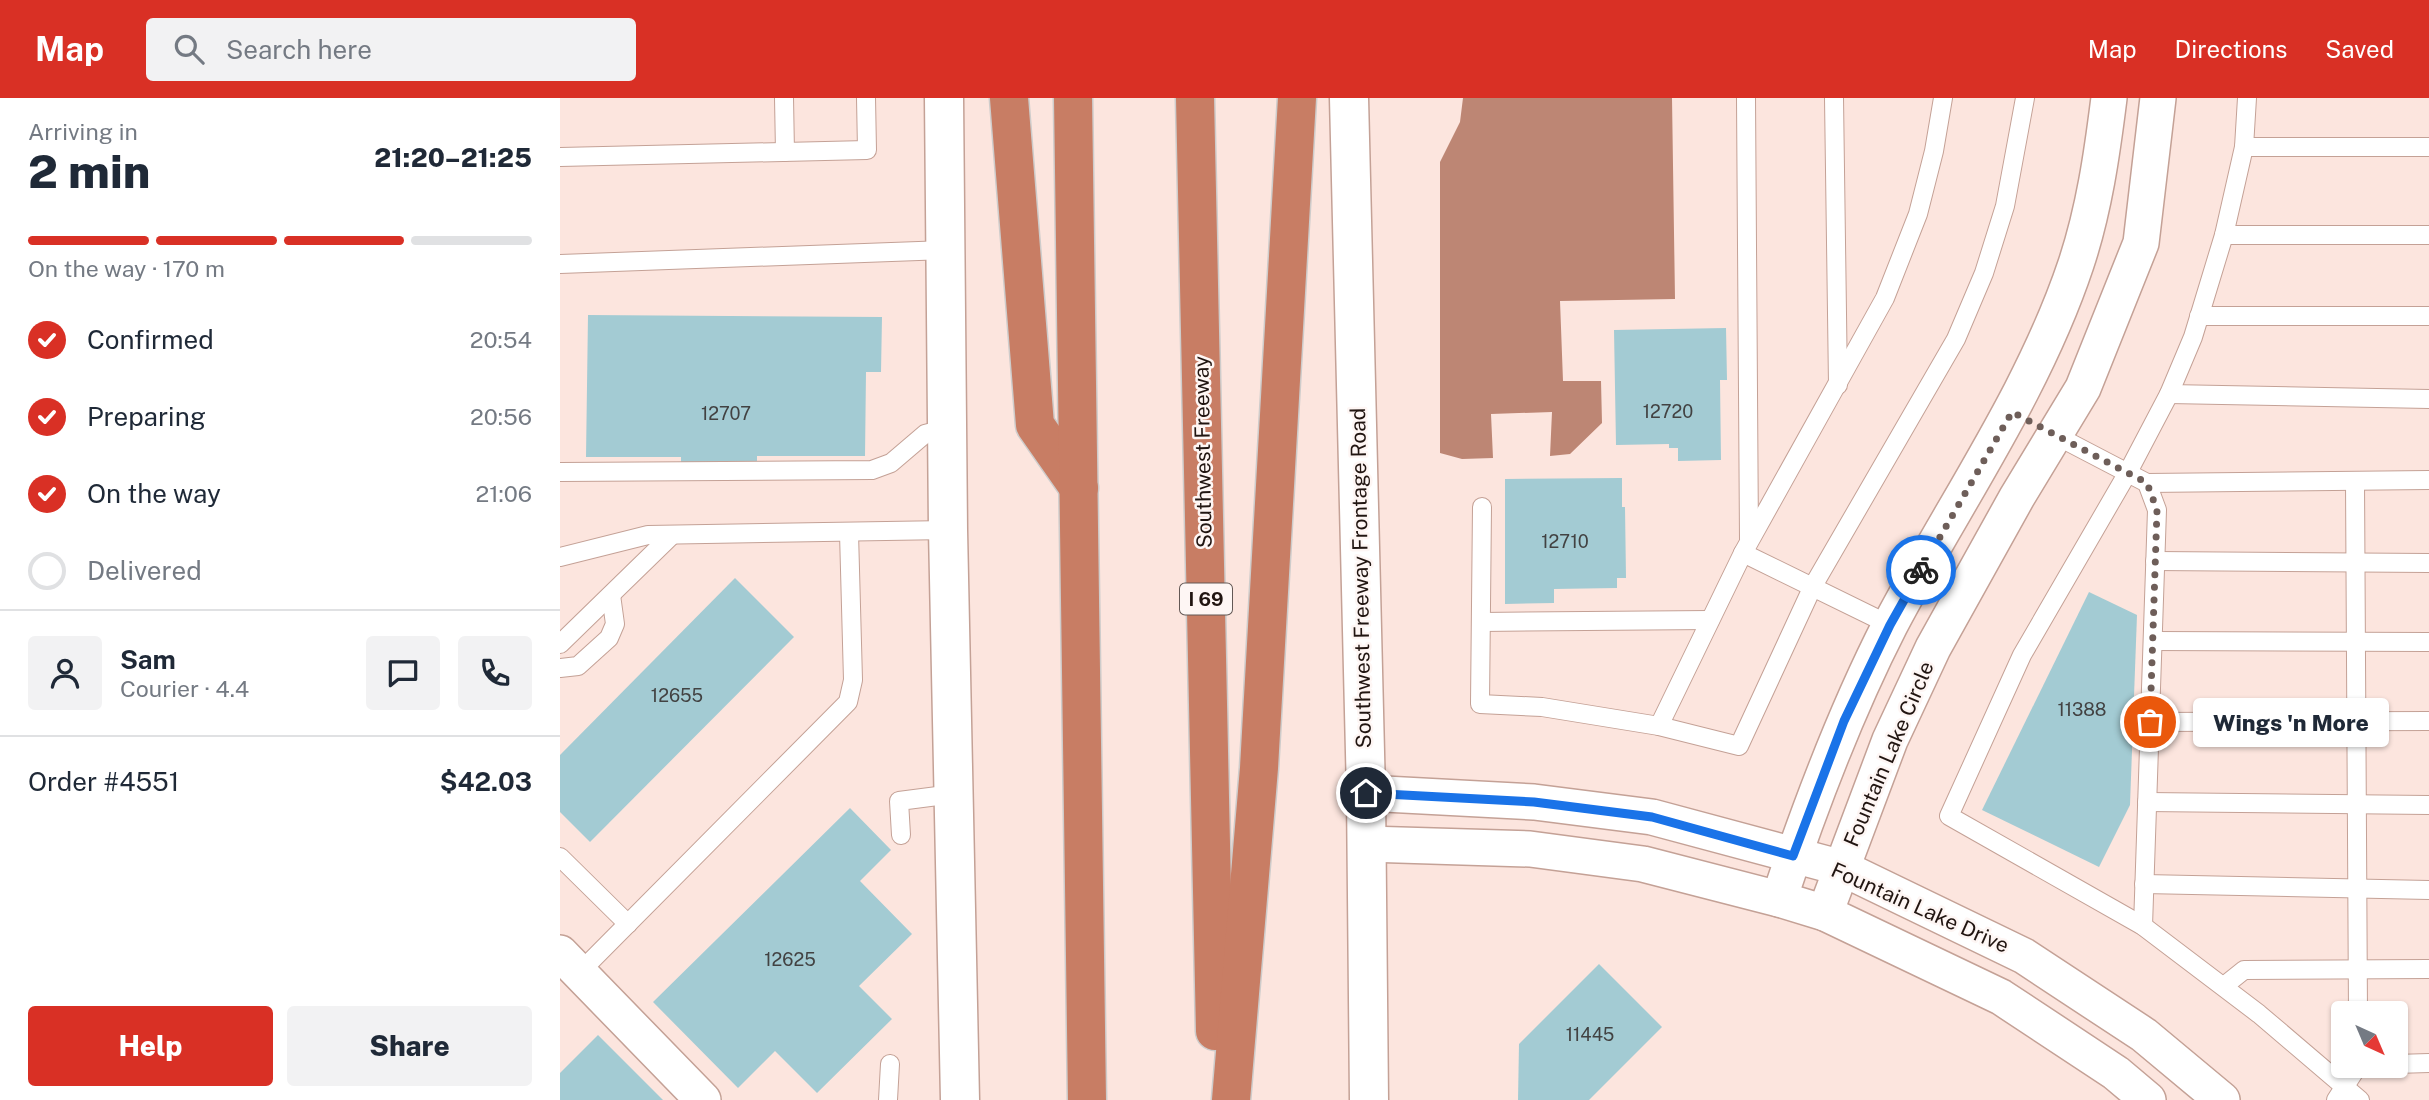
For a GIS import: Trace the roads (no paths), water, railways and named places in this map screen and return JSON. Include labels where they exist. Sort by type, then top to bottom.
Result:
[{"type":"highway","points":[[1009,98],[1035,425],[1079,488]]},
{"type":"highway","points":[[1073,98],[1087,1100]]},
{"type":"highway","name":"Southwest Freeway","points":[[1195,98],[1216,1100]]},
{"type":"highway","points":[[1231,1100],[1259,768],[1297,98]]},
{"type":"main road","points":[[944,98],[947,530],[960,1100]]},
{"type":"main road","name":"Southwest Freeway Frontage Road","points":[[1349,98],[1366,793],[1369,1100]]},
{"type":"street","points":[[1779,899],[1844,721],[1890,625],[2012,412],[2042,351],[2077,263],[2098,180],[2109,98]]},
{"type":"street","name":"Fountain Lake Circle","points":[[1825,913],[1889,740],[1933,648],[2017,497],[2083,388],[2141,243],[2158,98]]},
{"type":"street","points":[[2012,412],[2055,435]]},
{"type":"street","points":[[1890,625],[1933,648]]},
{"type":"street","name":"Fountain Lake Drive","points":[[1366,793],[1534,802],[1652,817],[1842,869],[2024,956],[2144,1035],[2222,1100]]},
{"type":"street","name":"Fountain Lake Drive","points":[[1367,844],[1530,849],[1643,864],[1825,913],[2001,997],[2116,1073],[2148,1100]]},
{"type":"street","points":[[570,963],[703,1100]]},
{"type":"lane","points":[[784,98],[785,152]]},
{"type":"lane","points":[[560,157],[867,150],[866,98]]},
{"type":"lane","points":[[1746,98],[1746,547]]},
{"type":"lane","points":[[1833,98],[1838,386]]},
{"type":"lane","points":[[1659,726],[1746,547],[1885,298],[1918,214],[1934,151],[1943,98]]},
{"type":"lane","points":[[1482,507],[1480,704],[1542,707],[1659,726],[1739,746],[1813,586],[1961,328],[1984,274],[2005,206],[2025,98]]},
{"type":"lane","points":[[2248,98],[2244,147],[2224,234],[2199,316],[2169,394],[2127,474],[2022,655],[1949,816],[2143,926],[2224,986],[2341,1094],[2360,1100]]},
{"type":"lane","points":[[2244,147],[2429,146]]},
{"type":"lane","points":[[2224,234],[2429,235]]},
{"type":"lane","points":[[560,264],[946,250]]},
{"type":"lane","points":[[2199,316],[2429,316]]},
{"type":"lane","points":[[2169,394],[2429,399]]},
{"type":"lane","points":[[560,472],[872,470],[891,463],[925,434],[948,428]]},
{"type":"lane","points":[[2055,435],[2147,483],[2429,480]]},
{"type":"lane","points":[[2354,481],[2358,1001]]},
{"type":"lane","points":[[2143,926],[2157,510],[2147,483]]},
{"type":"lane","points":[[560,557],[648,535],[947,530]]},
{"type":"lane","points":[[570,963],[628,924],[848,702],[853,680],[849,533]]},
{"type":"lane","points":[[560,644],[672,535]]},
{"type":"lane","points":[[1746,547],[1813,586],[1890,625]]},
{"type":"lane","points":[[2155,561],[2429,563]]},
{"type":"lane","points":[[560,668],[578,666],[609,638],[615,624],[611,594]]},
{"type":"lane","points":[[1481,622],[1710,620]]},
{"type":"lane","points":[[2153,641],[2429,642]]},
{"type":"lane","points":[[2150,722],[2429,721]]},
{"type":"lane","points":[[901,835],[899,801],[953,794]]},
{"type":"lane","points":[[2147,802],[2429,805]]},
{"type":"lane","points":[[560,857],[628,924]]},
{"type":"lane","points":[[2144,884],[2429,890]]},
{"type":"lane","points":[[2224,986],[2244,970],[2429,969]]},
{"type":"lane","points":[[2408,1064],[2429,1063]]},
{"type":"lane","points":[[888,1100],[890,1064]]},
{"type":"lane","points":[[2341,1094],[2351,1078]]},
{"type":"place","name":"Wings 'n More","points":[[2150,722]]}]
